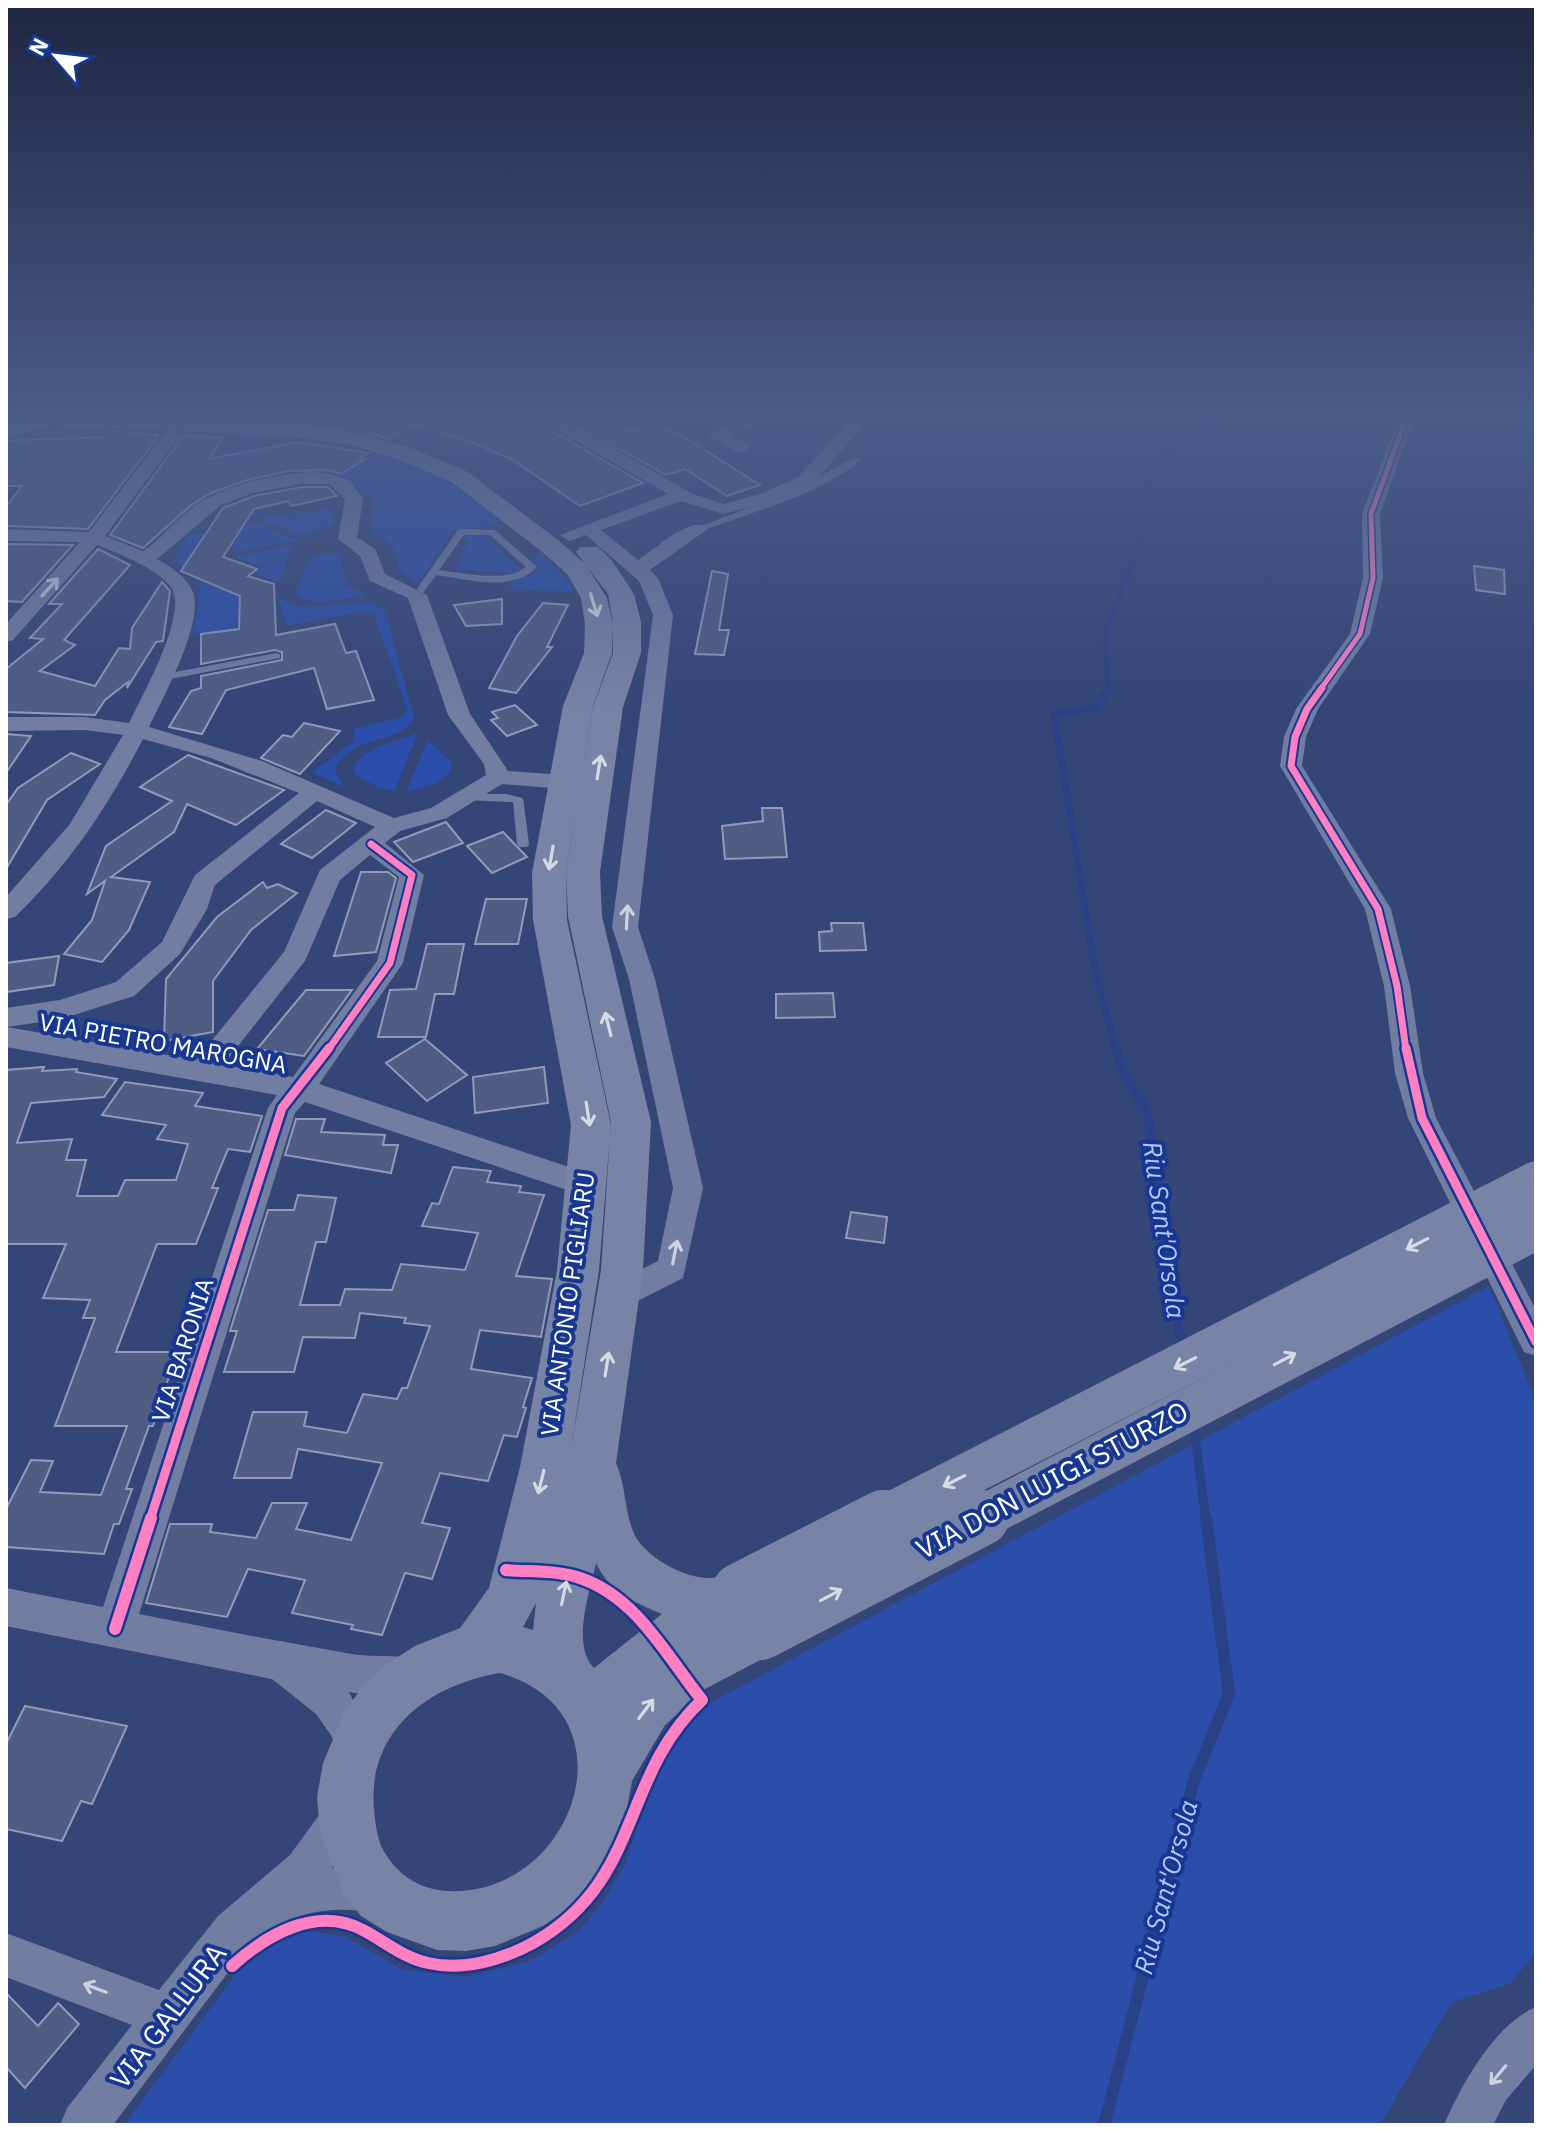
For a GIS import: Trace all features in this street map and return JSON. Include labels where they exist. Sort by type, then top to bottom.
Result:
[{"type":"main road","name":"VIA ANTONIO PIGLIARU","points":[[477,1649],[512,1600],[544,1467],[578,1270],[591,1125],[550,920],[549,873],[578,706],[598,653],[599,624],[594,598],[577,570],[506,512]]},
{"type":"main road","name":"VIA ANTONIO PIGLIARU","points":[[548,512],[578,531],[602,564],[621,594],[627,622],[627,653],[608,707],[583,872],[585,916],[631,1122],[618,1297],[586,1504],[562,1600],[558,1638],[574,1684]]},
{"type":"main road","name":"VIA DON LUIGI STURZO","points":[[574,1684],[613,1687],[739,1609],[1536,1183]]},
{"type":"main road","name":"VIA DON LUIGI STURZO","points":[[605,1775],[630,1732],[662,1688],[708,1659],[739,1609],[1536,1228]]},
{"type":"main road","points":[[595,1441],[605,1527],[616,1556],[640,1579],[671,1595],[739,1609]]},
{"type":"main road","points":[[477,1649],[522,1651],[574,1684],[602,1734],[605,1775],[599,1810],[585,1843],[563,1873],[536,1897],[504,1915],[470,1923],[437,1922],[406,1912],[380,1893],[362,1870],[351,1844],[345,1815],[347,1781],[356,1748],[379,1708],[411,1676],[454,1654],[477,1649]]},
{"type":"street","points":[[6,636],[94,538],[111,512]]},
{"type":"street","points":[[142,560],[165,548],[198,512]]},
{"type":"street","points":[[352,512],[347,539],[368,553],[377,577],[417,595],[459,715],[495,764],[498,777]]},
{"type":"street","points":[[578,531],[632,512]]},
{"type":"street","points":[[668,512],[699,529]]},
{"type":"street","points":[[1372,512],[1373,578],[1360,634],[1307,709],[1295,737],[1291,766],[1299,784],[1378,909],[1397,986],[1409,1073],[1422,1118],[1536,1342]]},
{"type":"street","points":[[637,570],[682,537],[699,529]]},
{"type":"street","name":"VIA ANTONIO PIGLIARU","points":[[578,531],[648,578],[663,615],[625,927],[642,979],[688,1188],[672,1269],[618,1297]]},
{"type":"street","points":[[6,535],[94,538],[169,572],[183,592],[182,625],[138,732],[113,775],[33,887],[6,911]]},
{"type":"street","points":[[6,724],[108,726],[138,732],[239,761],[392,826]]},
{"type":"street","points":[[6,925],[74,861],[149,753],[138,732]]},
{"type":"street","points":[[202,1072],[296,955],[329,876],[392,826],[439,813],[498,777],[565,782]]},
{"type":"street","points":[[6,1018],[61,1009],[125,989],[171,948],[194,909],[204,881],[315,791]]},
{"type":"street","name":"VIA BARONIA","points":[[115,1629],[282,1108],[300,1089],[390,963],[412,875],[371,844]]},
{"type":"street","name":"VIA PIETRO MAROGNA","points":[[6,1037],[300,1089],[585,1184]]},
{"type":"street","points":[[6,1607],[375,1677],[411,1676]]},
{"type":"street","points":[[271,1659],[304,1676],[332,1698],[346,1718],[356,1748]]},
{"type":"street","name":"VIA GALLURA","points":[[84,2125],[233,1931],[305,1870],[345,1815]]},
{"type":"street","name":"VIA GALLURA","points":[[255,1910],[303,1894],[332,1890],[355,1887],[380,1893]]},
{"type":"street","points":[[6,1955],[168,2016]]},
{"type":"street","points":[[1468,2125],[1490,2084],[1536,2030]]},
{"type":"lane","points":[[699,529],[743,512]]},
{"type":"lane","points":[[417,595],[456,535],[470,530],[492,532],[532,567],[518,579],[433,572]]},
{"type":"lane","points":[[160,678],[276,656]]},
{"type":"lane","points":[[468,798],[485,800],[502,795],[519,800],[523,844]]},
{"type":"shaded area","points":[[155,512],[191,512],[170,535],[144,524]]},
{"type":"shaded area","points":[[303,512],[333,512],[334,524],[302,535],[259,519]]},
{"type":"shaded area","points":[[373,512],[491,512],[501,520],[491,526],[453,531],[420,580],[414,582],[398,569],[392,546],[372,532]]},
{"type":"shaded area","points":[[239,518],[299,540],[229,553],[239,533]]},
{"type":"shaded area","points":[[206,533],[222,589],[249,599],[240,606],[236,630],[201,634],[191,632],[195,626],[201,583],[175,559],[188,535]]},
{"type":"shaded area","points":[[466,533],[485,535],[515,565],[526,570],[504,575],[504,572],[456,569],[469,541],[461,539]]},
{"type":"shaded area","points":[[293,545],[280,582],[255,574],[262,567],[235,557]]},
{"type":"shaded area","points":[[540,551],[571,584],[572,592],[510,589],[511,582],[536,573],[537,564],[533,560]]},
{"type":"shaded area","points":[[324,553],[340,554],[346,584],[367,596],[320,602],[300,598],[295,593],[310,557]]},
{"type":"shaded area","points":[[282,595],[285,602],[297,606],[366,602],[385,611],[414,717],[399,732],[351,750],[342,758],[335,770],[345,788],[312,772],[353,742],[354,729],[401,717],[407,711],[400,686],[374,615],[364,611],[287,626],[279,601]]},
{"type":"shaded area","points":[[418,733],[394,791],[377,787],[354,773],[356,764],[370,751]]},
{"type":"shaded area","points":[[428,740],[452,763],[451,771],[436,784],[406,792]]},
{"type":"shaded area","points":[[1489,1286],[1536,1402],[1536,1952],[1510,1984],[1452,2002],[1380,2125],[124,2125],[241,1967],[276,1944],[308,1931],[346,1937],[403,1970],[466,1977],[530,1961],[579,1930],[605,1899],[624,1866],[660,1766],[673,1742],[704,1706]]},
{"type":"building","points":[[6,512],[101,512],[88,529],[6,526]]},
{"type":"building","points":[[127,512],[183,512],[143,548],[110,535]]},
{"type":"building","points":[[220,512],[252,512],[223,557],[257,569],[248,576],[274,584],[276,635],[335,624],[346,653],[356,651],[374,700],[327,709],[314,668],[226,690],[202,734],[169,727],[191,691],[201,688],[201,676],[282,660],[282,652],[275,650],[201,664],[201,634],[239,629],[240,596],[181,571]]},
{"type":"building","points":[[6,544],[73,545],[22,602],[6,601]]},
{"type":"building","points":[[98,549],[130,565],[64,640],[75,645],[40,671],[95,686],[119,648],[130,649],[132,628],[162,582],[170,591],[163,641],[156,642],[127,688],[128,682],[105,700],[95,715],[6,712],[6,669],[43,639],[30,638],[62,604],[49,604]]},
{"type":"building","points":[[1474,566],[1504,570],[1505,594],[1476,590]]},
{"type":"building","points":[[712,571],[728,574],[719,630],[729,630],[724,655],[695,654]]},
{"type":"building","points":[[502,599],[502,624],[466,626],[454,605]]},
{"type":"building","points":[[543,603],[568,605],[547,647],[552,647],[516,693],[489,688],[517,636]]},
{"type":"building","points":[[515,705],[537,725],[507,736],[491,720],[498,718],[492,712]]},
{"type":"building","points":[[304,723],[340,731],[300,774],[261,758],[283,735],[292,737]]},
{"type":"building","points":[[6,734],[31,736],[6,773]]},
{"type":"building","points":[[71,753],[100,764],[47,800],[6,869],[6,805],[18,788]]},
{"type":"building","points":[[188,755],[284,790],[236,825],[187,804],[174,832],[111,877],[150,882],[129,930],[102,962],[64,954],[92,920],[105,881],[87,894],[106,846],[172,801],[140,787]]},
{"type":"building","points":[[762,808],[782,808],[787,857],[725,859],[722,826],[763,821]]},
{"type":"building","points":[[326,810],[356,823],[312,858],[281,844]]},
{"type":"building","points":[[446,822],[463,843],[413,862],[394,842]]},
{"type":"building","points":[[503,832],[527,857],[492,873],[467,846]]},
{"type":"building","points":[[361,872],[388,872],[396,878],[376,952],[334,956]]},
{"type":"building","points":[[263,882],[267,888],[278,884],[297,893],[251,930],[213,981],[213,1032],[164,1041],[166,979],[217,917]]},
{"type":"building","points":[[486,899],[527,899],[518,944],[475,944]]},
{"type":"building","points":[[831,923],[863,923],[866,950],[820,951],[819,932],[832,931]]},
{"type":"building","points":[[427,944],[464,944],[454,994],[435,994],[426,1037],[378,1037],[390,990],[416,989]]},
{"type":"building","points":[[59,956],[54,985],[6,992],[6,963]]},
{"type":"building","points":[[306,990],[352,990],[304,1056],[257,1049]]},
{"type":"building","points":[[833,993],[835,1017],[776,1018],[776,994]]},
{"type":"building","points":[[425,1039],[467,1075],[427,1101],[386,1063]]},
{"type":"building","points":[[44,1067],[42,1071],[77,1069],[76,1072],[117,1079],[104,1097],[31,1103],[17,1143],[72,1139],[66,1160],[86,1160],[77,1196],[118,1196],[125,1180],[176,1180],[188,1144],[157,1139],[166,1125],[102,1115],[125,1082],[203,1093],[195,1106],[262,1116],[250,1152],[228,1149],[212,1188],[218,1188],[196,1244],[157,1244],[116,1352],[177,1352],[153,1426],[149,1426],[126,1489],[132,1489],[119,1524],[114,1524],[104,1554],[6,1547],[6,1509],[31,1460],[53,1461],[40,1492],[101,1495],[127,1426],[55,1426],[95,1318],[83,1318],[90,1300],[43,1298],[66,1244],[6,1244],[6,1070]]},
{"type":"building","points":[[544,1067],[548,1103],[475,1113],[473,1077]]},
{"type":"building","points":[[296,1119],[325,1119],[321,1132],[385,1135],[383,1145],[398,1145],[391,1173],[285,1155]]},
{"type":"building","points":[[453,1167],[491,1171],[487,1182],[521,1186],[519,1192],[544,1195],[516,1276],[552,1279],[541,1337],[480,1330],[471,1369],[532,1378],[517,1437],[504,1435],[488,1481],[440,1473],[422,1523],[450,1528],[432,1579],[405,1573],[382,1635],[351,1629],[353,1625],[292,1613],[305,1580],[248,1569],[227,1617],[146,1603],[170,1524],[212,1524],[210,1532],[256,1538],[272,1503],[307,1503],[296,1529],[351,1540],[382,1463],[298,1449],[291,1478],[234,1478],[253,1412],[307,1412],[304,1426],[347,1433],[363,1394],[397,1399],[402,1388],[407,1388],[430,1326],[404,1323],[406,1318],[360,1313],[355,1338],[303,1337],[294,1372],[224,1372],[237,1331],[230,1331],[268,1210],[294,1210],[298,1195],[336,1198],[326,1242],[316,1242],[300,1305],[340,1305],[345,1289],[392,1290],[401,1264],[465,1270],[478,1233],[422,1226],[432,1203],[439,1204]]},
{"type":"building","points":[[851,1212],[887,1217],[884,1243],[846,1238]]},
{"type":"building","points":[[25,1706],[127,1726],[92,1804],[81,1801],[62,1841],[6,1829],[6,1744]]},
{"type":"building","points":[[6,1993],[38,2026],[58,2003],[79,2024],[25,2088],[6,2067]]},
{"type":"waterway","name":"Riu Sant'Orsola","points":[[1108,690],[1105,633],[1138,548],[1144,512]]},
{"type":"waterway","name":"Riu Sant'Orsola","points":[[1108,690],[1096,707],[1054,714],[1096,976],[1116,1050]]},
{"type":"waterway","name":"Riu Sant'Orsola","points":[[1116,1048],[1122,1071],[1147,1111],[1182,1350]]},
{"type":"waterway","name":"Riu Sant'Orsola","points":[[1193,1422],[1206,1520]]},
{"type":"waterway","name":"Riu Sant'Orsola","points":[[1104,2125],[1194,1780],[1229,1694],[1206,1518]]},
{"type":"cycle path","points":[[1372,512],[1373,578],[1360,634],[1307,709],[1295,737],[1291,766],[1299,784],[1378,909],[1397,986],[1409,1073],[1422,1118],[1536,1342]]},
{"type":"cycle path","points":[[115,1629],[282,1108],[300,1089],[390,963],[412,875],[371,844]]},
{"type":"cycle path","points":[[232,1966],[274,1935],[325,1920],[358,1927],[401,1952],[428,1963],[462,1965],[485,1961],[507,1955],[542,1938],[578,1911],[605,1878],[655,1761],[682,1718],[702,1700],[633,1613],[600,1586],[562,1574],[506,1570]]}]
